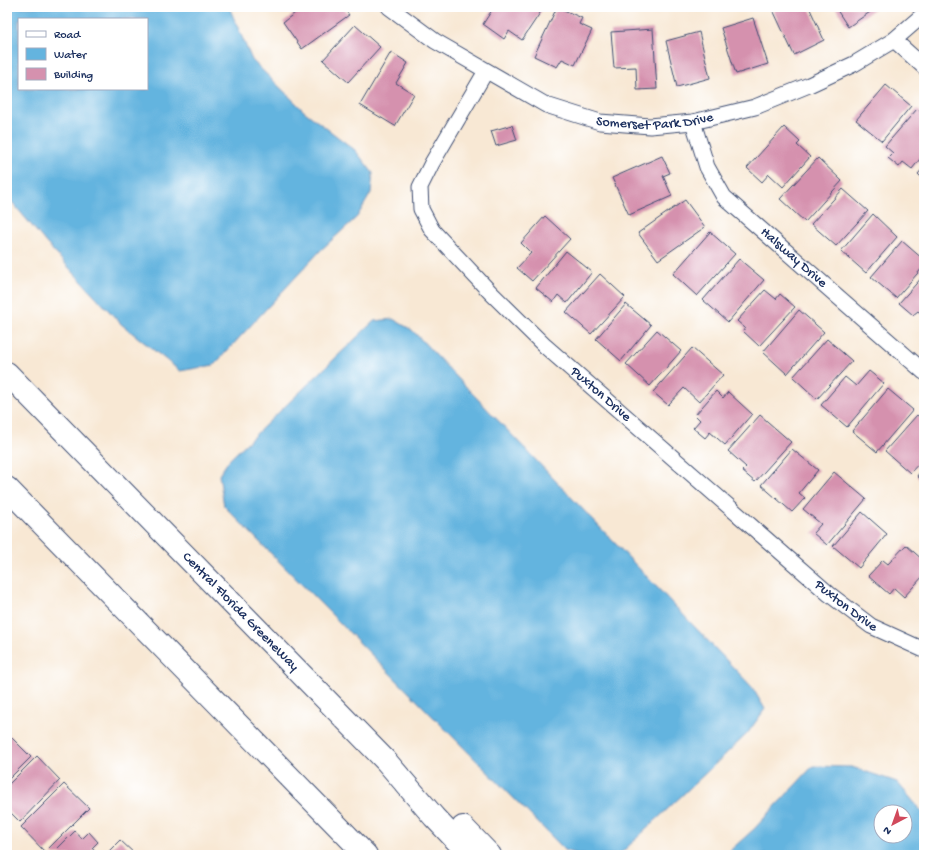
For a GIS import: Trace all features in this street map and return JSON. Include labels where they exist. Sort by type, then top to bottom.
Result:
[{"type":"highway","name":"Central Florida GreeneWay","points":[[7,373],[386,761],[434,817],[470,855]]},
{"type":"highway","points":[[7,488],[366,855]]},
{"type":"highway","points":[[386,761],[442,806],[490,855]]},
{"type":"street","name":"Somerset Park Drive","points":[[389,7],[434,40],[546,105],[600,122],[650,126],[693,122],[756,107],[810,86],[854,64],[894,40],[924,14]]},
{"type":"street","points":[[894,40],[924,67]]},
{"type":"street","name":"Puxton Drive","points":[[486,71],[432,163],[420,187],[421,209],[432,230],[490,292],[545,346],[828,594],[871,626],[924,650]]},
{"type":"street","name":"Halsway Drive","points":[[693,122],[707,167],[724,197],[924,372]]},
{"type":"water","points":[[7,7],[229,7],[252,60],[305,112],[355,150],[373,173],[371,193],[357,217],[321,250],[214,365],[180,371],[121,324],[47,244],[7,196]]},
{"type":"water","points":[[393,319],[412,330],[752,687],[765,709],[747,734],[619,855],[582,855],[566,851],[224,506],[219,475],[229,460],[374,321]]},
{"type":"water","points":[[813,766],[852,767],[897,782],[924,814],[924,855],[725,855],[754,829]]},
{"type":"building","points":[[303,7],[317,7],[319,11],[325,7],[343,7],[349,15],[302,49],[283,22]]},
{"type":"building","points":[[494,7],[544,7],[522,40],[509,31],[504,39],[483,24]]},
{"type":"building","points":[[557,7],[582,18],[579,24],[592,30],[575,65],[562,59],[557,67],[534,56]]},
{"type":"building","points":[[778,7],[809,7],[824,40],[794,55],[773,10]]},
{"type":"building","points":[[835,7],[875,7],[876,8],[848,27]]},
{"type":"building","points":[[753,18],[768,64],[736,74],[721,28]]},
{"type":"building","points":[[355,25],[380,47],[348,82],[323,60]]},
{"type":"building","points":[[653,29],[657,89],[637,90],[636,67],[614,68],[611,32]]},
{"type":"building","points":[[699,32],[710,78],[677,87],[666,41]]},
{"type":"building","points":[[391,52],[408,63],[396,83],[414,94],[395,126],[360,105]]},
{"type":"building","points":[[886,85],[911,106],[882,141],[856,120]]},
{"type":"building","points":[[917,109],[924,115],[924,154],[912,169],[903,162],[899,167],[888,158],[893,153],[885,146]]},
{"type":"building","points":[[512,125],[517,140],[496,146],[491,131]]},
{"type":"building","points":[[784,127],[800,142],[797,145],[810,157],[783,187],[769,174],[762,182],[747,168]]},
{"type":"building","points":[[662,156],[670,173],[663,176],[672,196],[629,215],[612,178]]},
{"type":"building","points":[[818,158],[842,181],[805,222],[780,199]]},
{"type":"building","points":[[924,167],[924,180],[918,174]]},
{"type":"building","points":[[843,189],[868,211],[836,246],[811,224]]},
{"type":"building","points":[[685,200],[705,227],[658,260],[638,233]]},
{"type":"building","points":[[873,214],[897,237],[866,273],[841,251]]},
{"type":"building","points":[[545,216],[570,239],[532,281],[517,268],[531,253],[521,243]]},
{"type":"building","points":[[710,232],[735,254],[697,296],[673,274]]},
{"type":"building","points":[[902,241],[924,260],[924,266],[896,298],[871,277]]},
{"type":"building","points":[[566,251],[592,272],[567,303],[558,295],[553,302],[536,288]]},
{"type":"building","points":[[739,259],[764,280],[728,322],[703,300]]},
{"type":"building","points":[[600,274],[625,297],[591,334],[566,312]]},
{"type":"building","points":[[924,275],[924,316],[918,311],[913,315],[899,303]]},
{"type":"building","points":[[765,290],[776,299],[780,294],[795,307],[759,346],[743,331],[745,328],[737,321]]},
{"type":"building","points":[[626,304],[651,325],[621,361],[596,339]]},
{"type":"building","points":[[799,310],[824,332],[787,374],[763,352]]},
{"type":"building","points":[[657,330],[681,351],[650,386],[626,364]]},
{"type":"building","points":[[827,339],[852,361],[817,399],[793,377]]},
{"type":"building","points":[[692,348],[723,375],[699,402],[684,388],[668,405],[653,392]]},
{"type":"building","points":[[869,371],[884,383],[847,427],[821,405],[845,377],[856,386]]},
{"type":"building","points":[[888,389],[913,410],[877,452],[852,431]]},
{"type":"building","points":[[716,391],[723,398],[728,392],[752,414],[725,445],[710,432],[705,438],[693,428],[700,420],[695,415]]},
{"type":"building","points":[[760,415],[791,442],[755,482],[742,471],[746,467],[728,451]]},
{"type":"building","points":[[917,415],[924,421],[924,458],[910,473],[885,451]]},
{"type":"building","points":[[792,449],[818,470],[799,493],[805,498],[792,512],[761,485]]},
{"type":"building","points":[[924,467],[924,482],[917,476]]},
{"type":"building","points":[[834,472],[866,499],[827,545],[813,533],[821,524],[803,509]]},
{"type":"building","points":[[862,512],[887,534],[859,568],[833,546]]},
{"type":"building","points":[[906,545],[924,561],[924,575],[904,597],[894,588],[889,594],[868,576],[883,560],[888,564]]},
{"type":"building","points":[[7,733],[31,757],[7,781]]},
{"type":"building","points":[[37,756],[60,780],[20,822],[7,809],[7,786]]},
{"type":"building","points":[[64,784],[89,808],[45,852],[21,827]]},
{"type":"building","points":[[75,831],[82,839],[89,832],[98,842],[92,848],[97,854],[53,855],[52,854]]},
{"type":"building","points":[[120,840],[136,855],[105,855]]}]
